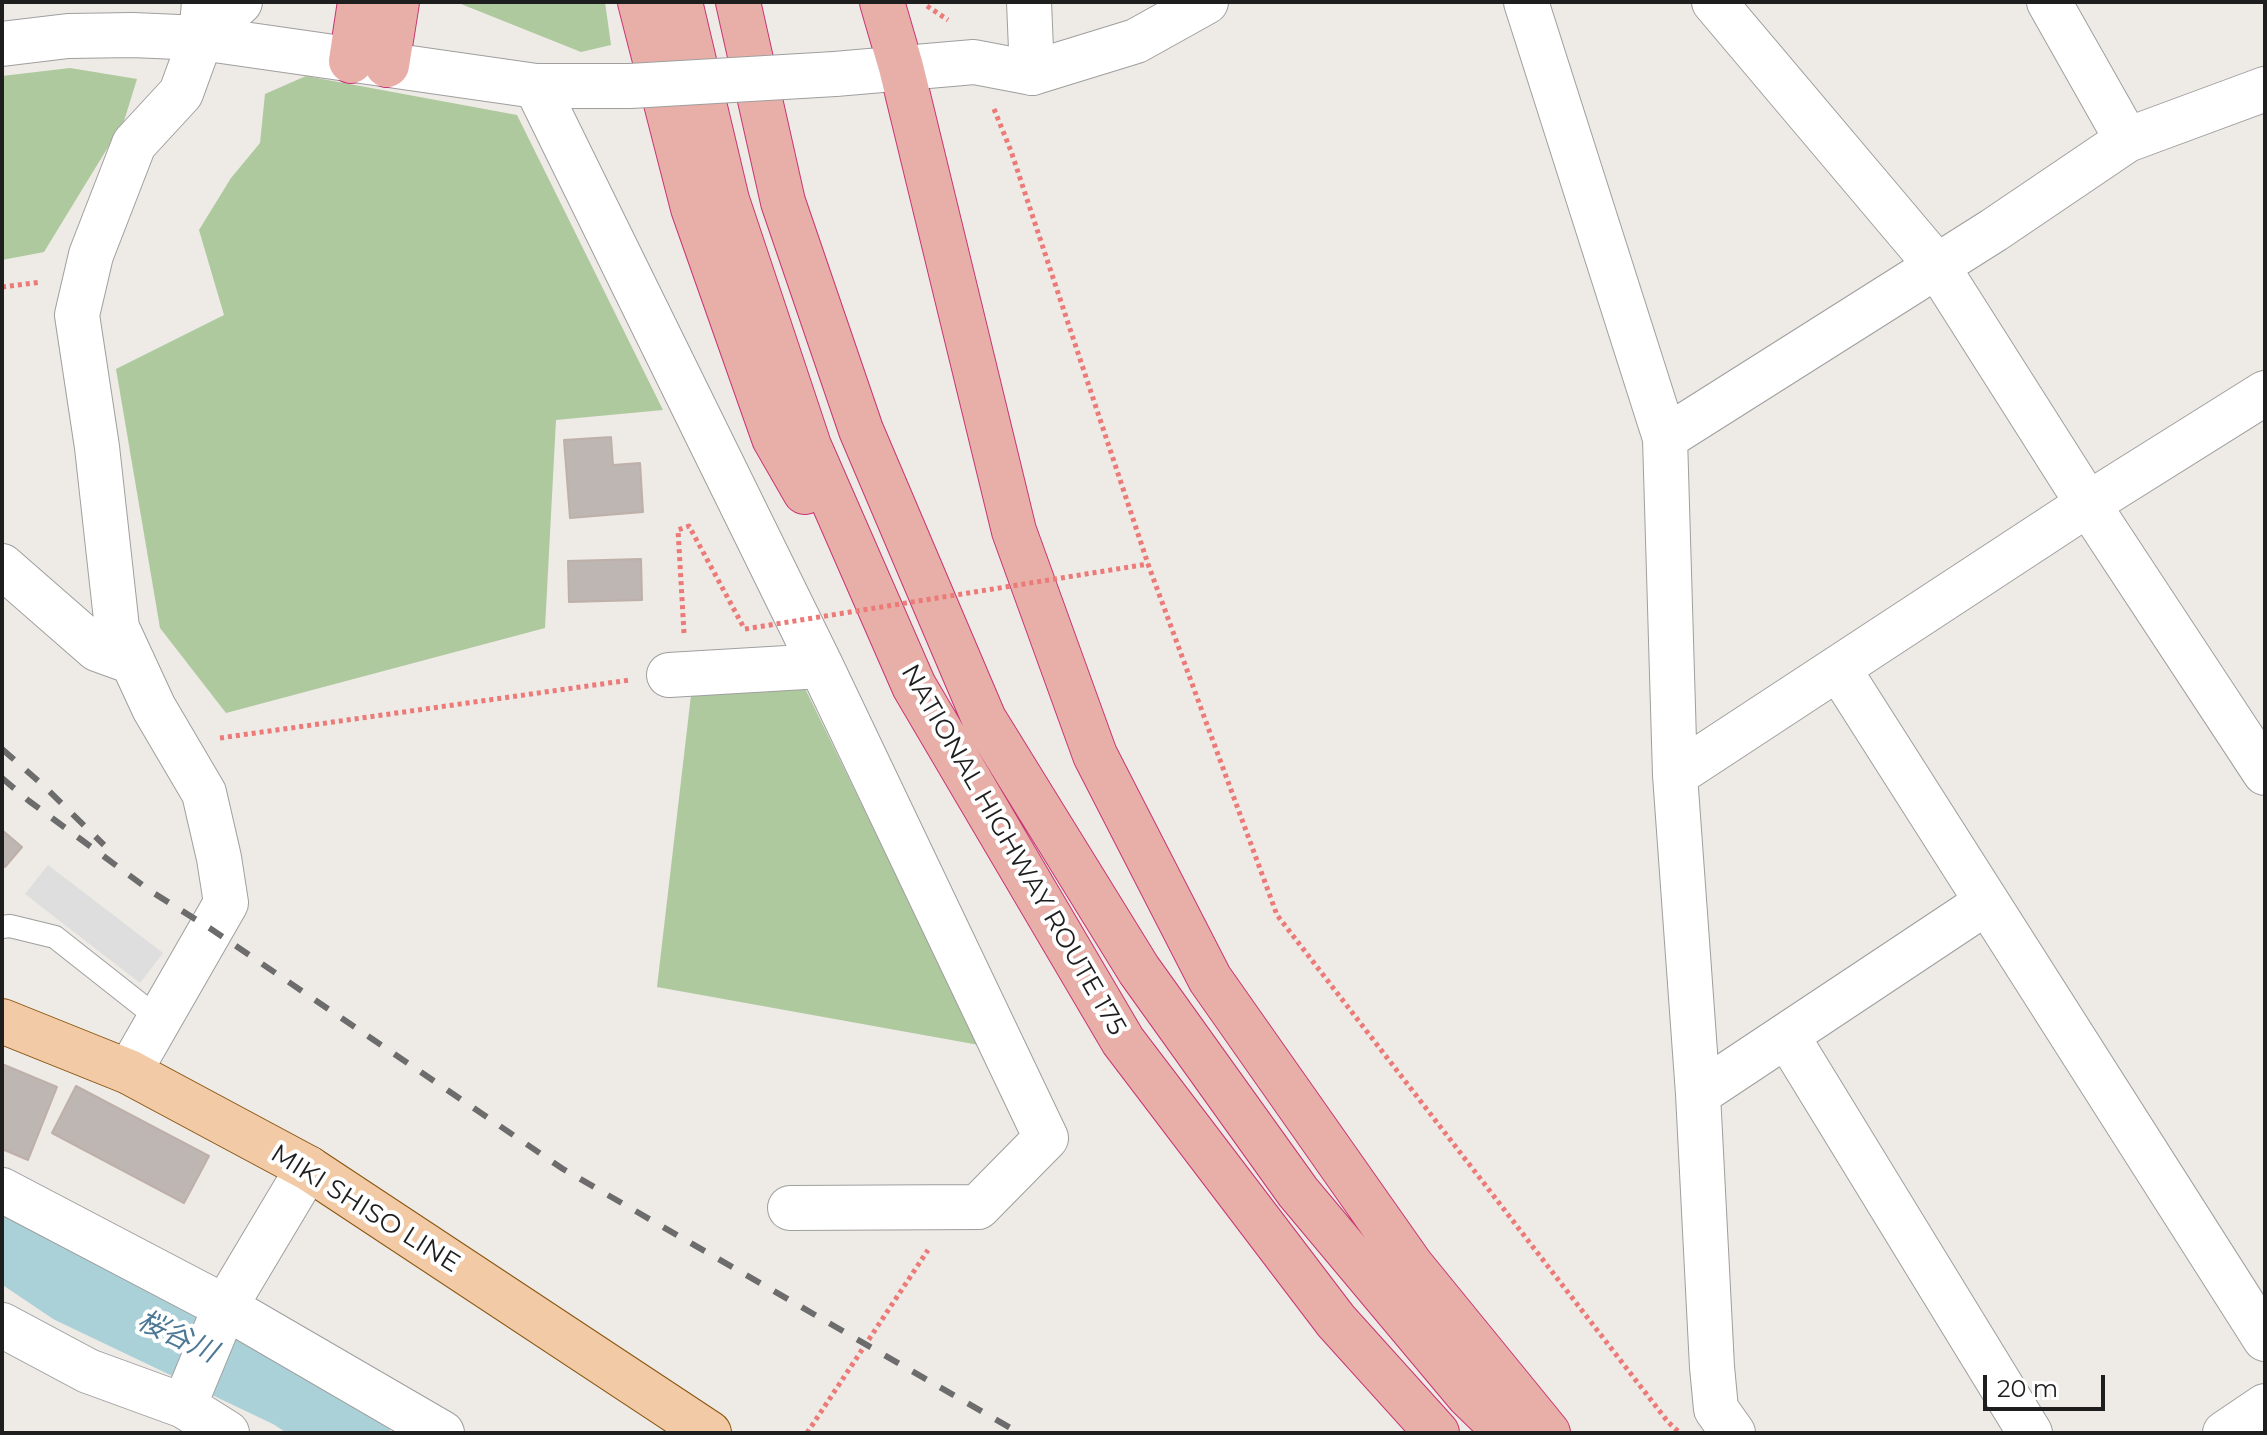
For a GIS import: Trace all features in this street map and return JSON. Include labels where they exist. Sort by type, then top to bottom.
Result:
[{"type":"highway","points":[[360,2],[369,63]]},
{"type":"highway","points":[[369,63],[397,2]]},
{"type":"highway","points":[[640,2],[693,208],[774,438],[914,686]]},
{"type":"highway","name":"NATIONAL HIGHWAY ROUTE 175","points":[[680,2],[727,200],[809,446],[914,686],[1123,1041],[1336,1321],[1437,1433]]},
{"type":"highway","name":"NATIONAL HIGHWAY ROUTE 175","points":[[738,2],[783,202],[861,430],[984,719],[1139,970],[1298,1192],[1468,1395],[1507,1433]]},
{"type":"highway","points":[[882,2],[901,67],[1014,531],[1095,755],[1210,979],[1411,1265],[1548,1433]]},
{"type":"main road","name":"MIKI SHISO LINE","points":[[2,1021],[129,1072],[308,1168],[709,1433]]},
{"type":"street","points":[[2,44],[81,36],[133,35],[202,20],[240,2]]},
{"type":"street","points":[[1029,2],[1032,73]]},
{"type":"street","points":[[202,20],[369,63],[536,86],[630,86],[974,62],[1032,73],[1136,41],[1206,2]]},
{"type":"street","points":[[1526,2],[1665,438],[1675,775],[1698,1094],[1712,1367],[1716,1409],[1733,1433]]},
{"type":"street","points":[[1714,2],[1937,266],[2088,504],[2265,773]]},
{"type":"street","points":[[2049,2],[2127,140]]},
{"type":"street","points":[[129,1072],[226,903],[204,793],[154,708],[117,628],[97,447],[77,315],[91,255],[134,144],[181,93],[202,20]]},
{"type":"street","points":[[536,86],[821,666],[1046,1138],[978,1207],[790,1208]]},
{"type":"street","points":[[1665,438],[1937,266],[2127,140],[2265,89]]},
{"type":"street","points":[[1675,775],[2088,504],[2265,393]]},
{"type":"street","points":[[2,566],[97,649],[133,662]]},
{"type":"street","points":[[678,674],[821,666]]},
{"type":"street","points":[[1838,668],[2265,1339]]},
{"type":"street","points":[[1698,1094],[1987,902]]},
{"type":"street","points":[[1787,1036],[2030,1433]]},
{"type":"street","points":[[184,1406],[225,1307],[308,1168]]},
{"type":"street","points":[[2,1190],[225,1307],[442,1433]]},
{"type":"street","points":[[2,1325],[88,1371],[184,1406],[227,1433]]},
{"type":"street","points":[[2225,1433],[2265,1406]]},
{"type":"lane","points":[[2,927],[10,926],[55,937],[159,1019]]},
{"type":"path","points":[[974,62],[1011,151],[1148,564],[1277,915],[1668,1422],[1680,1433]]},
{"type":"path","points":[[175,744],[678,674],[678,530],[689,526],[745,629],[1148,564]]},
{"type":"path","points":[[807,1433],[929,1249]]},
{"type":"green space","points":[[456,2],[605,2],[611,45],[581,52]]},
{"type":"green space","points":[[70,68],[137,79],[124,121],[44,252],[2,260],[2,76]]},
{"type":"green space","points":[[306,76],[517,115],[663,410],[556,420],[545,628],[226,713],[160,628],[116,369],[224,315],[199,230],[231,178],[260,143],[265,94]]},
{"type":"green space","points":[[798,674],[979,1045],[657,987],[693,678]]},
{"type":"shaded area","points":[[48,865],[163,953],[140,983],[25,894]]},
{"type":"building","points":[[611,437],[613,465],[640,463],[643,512],[570,518],[564,440]]},
{"type":"building","points":[[641,559],[642,600],[569,602],[568,561]]},
{"type":"building","points":[[2,830],[22,847],[5,867],[2,865]]},
{"type":"building","points":[[2,1064],[57,1087],[28,1160],[2,1149]]},
{"type":"building","points":[[76,1086],[209,1156],[184,1203],[52,1133]]},
{"type":"waterway","name":"桜谷川","points":[[2,1240],[72,1287],[292,1392],[353,1433]]},
{"type":"railway","points":[[2,749],[104,845]]},
{"type":"railway","points":[[2,778],[152,892],[563,1169],[1019,1433]]}]
